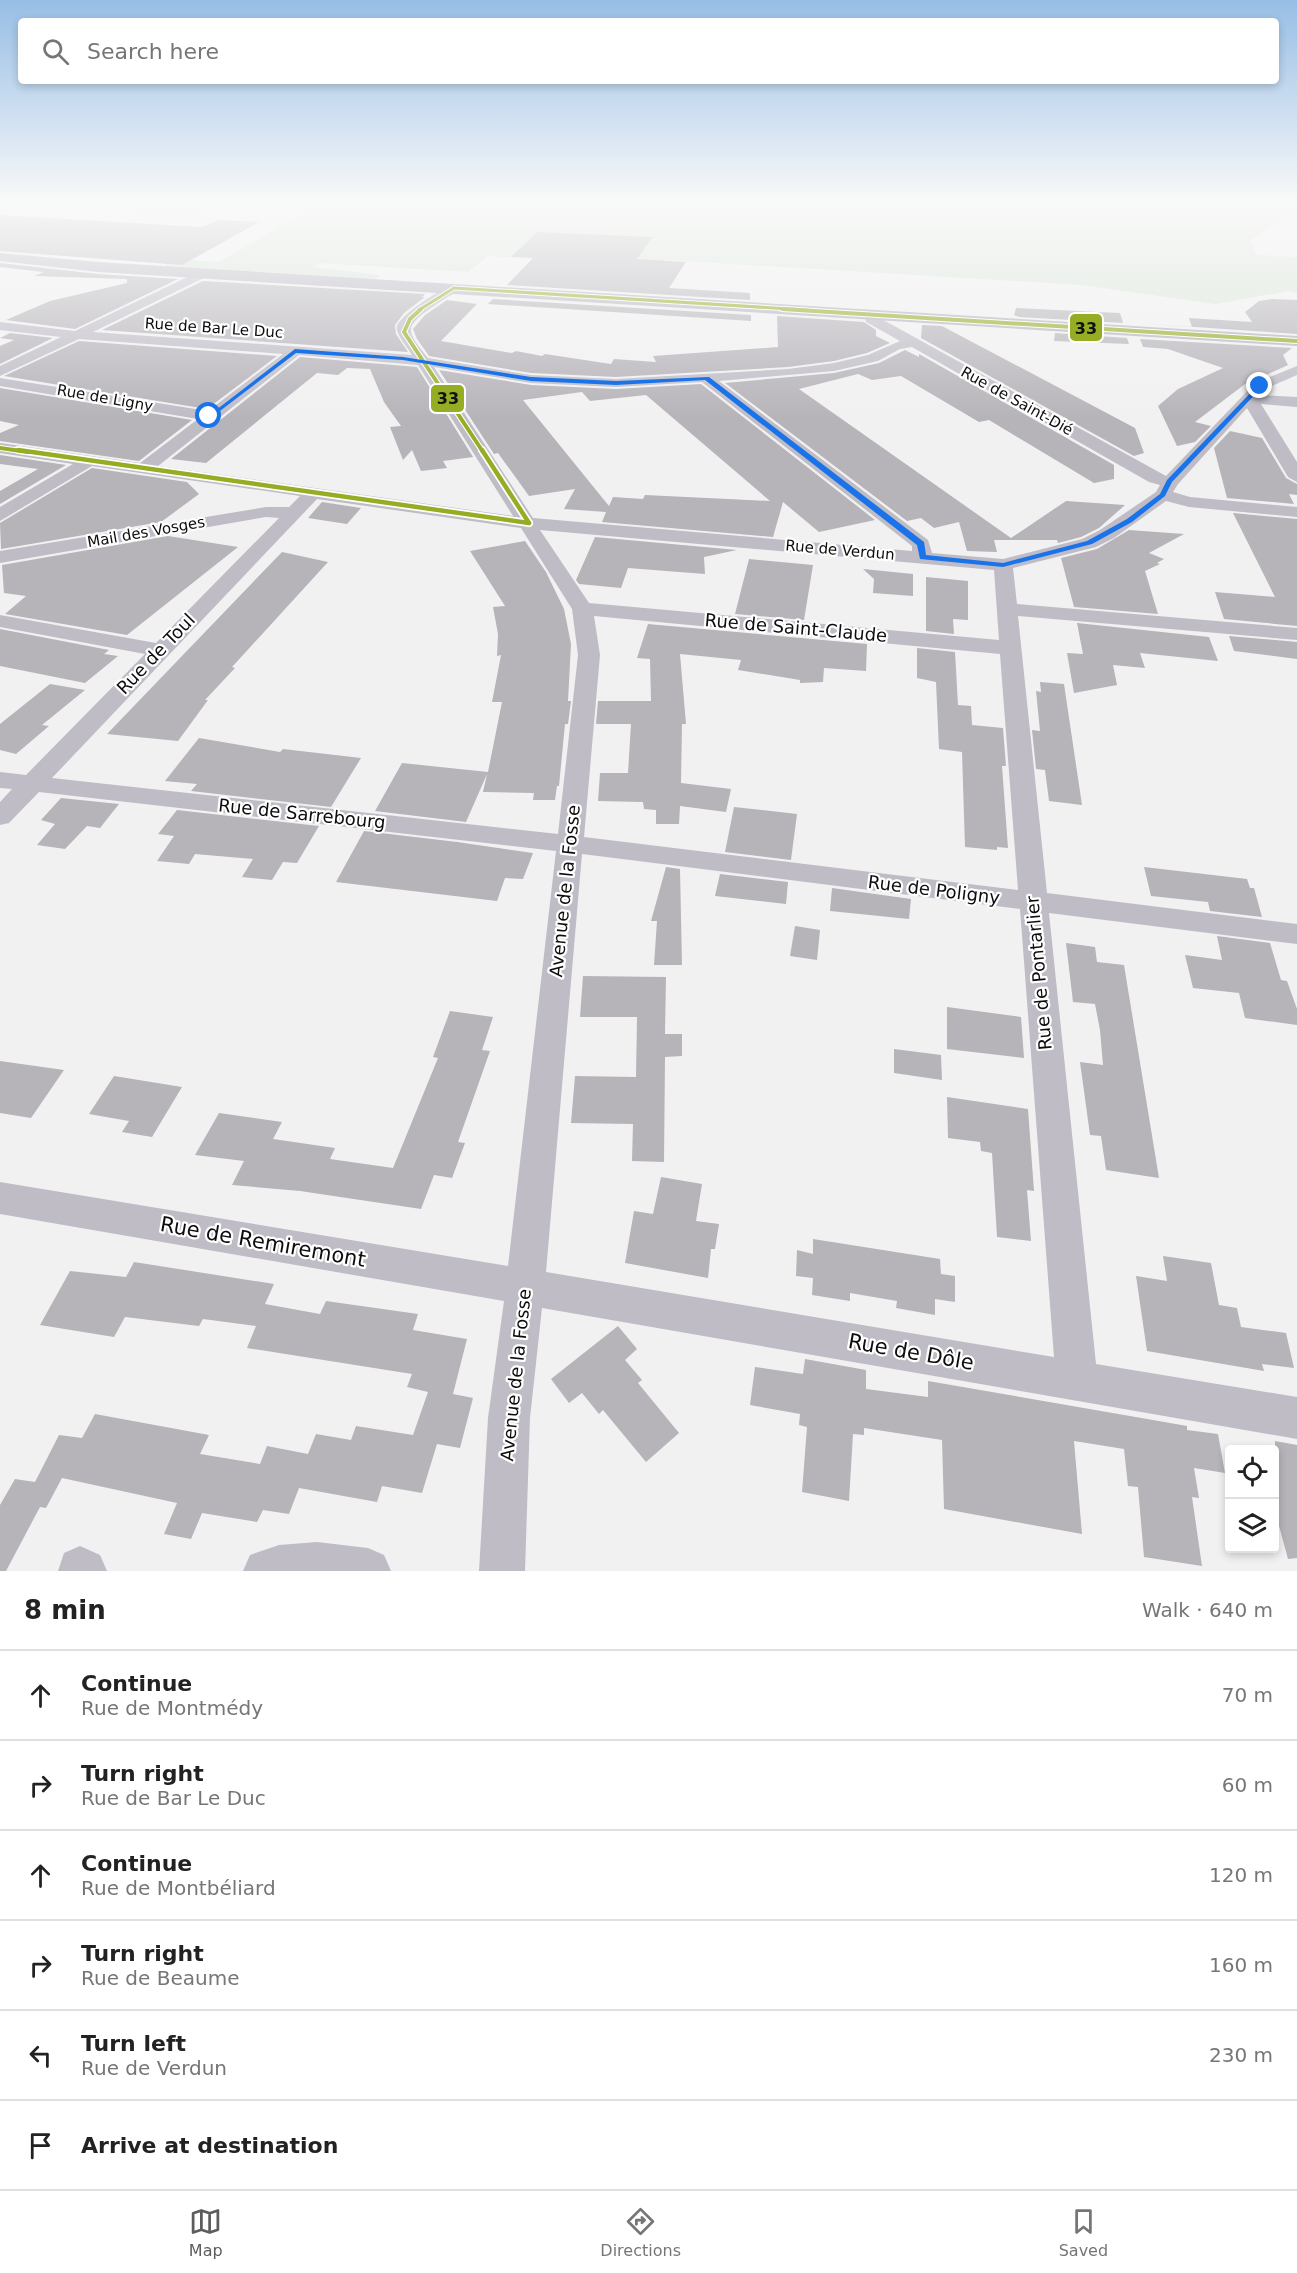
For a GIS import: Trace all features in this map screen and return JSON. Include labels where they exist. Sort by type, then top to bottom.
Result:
[{"type":"street","points":[[0,372],[203,273]]},
{"type":"street","points":[[209,273],[1297,341]]},
{"type":"street","name":"Avenue de la Fosse","points":[[454,288],[413,315],[404,326],[408,338],[529,523],[582,609],[589,655],[572,844],[550,1022],[525,1287],[509,1418],[502,1571]]},
{"type":"street","name":"Rue de Saint-Dié","points":[[871,314],[871,319],[1155,478],[1166,488],[1189,502],[1297,512]]},
{"type":"street","name":"Rue de Bar Le Duc","points":[[0,326],[78,335],[425,362],[495,375],[616,383],[707,379],[834,367],[873,358],[896,346],[913,343]]},
{"type":"street","points":[[143,469],[295,351]]},
{"type":"street","name":"Rue de Verdun","points":[[0,448],[529,523],[1003,565],[1089,543],[1129,521],[1166,488],[1260,386],[1297,370]]},
{"type":"street","points":[[707,379],[921,544],[923,557]]},
{"type":"street","name":"Rue de Ligny","points":[[0,382],[209,416]]},
{"type":"street","points":[[1247,399],[1297,402]]},
{"type":"street","points":[[1247,399],[1259,411],[1297,477]]},
{"type":"street","points":[[0,515],[89,461]]},
{"type":"street","name":"Rue de Toul","points":[[0,818],[313,493]]},
{"type":"street","name":"Mail des Vosges","points":[[0,557],[266,512],[292,513]]},
{"type":"street","name":"Rue de Pontarlier","points":[[1003,565],[1077,1381]]},
{"type":"street","name":"Rue de Saint-Claude","points":[[582,609],[1011,648]]},
{"type":"street","points":[[1007,609],[1297,634]]},
{"type":"street","points":[[0,621],[160,650]]},
{"type":"street","name":"Rue de Sarrebourg","points":[[0,780],[572,844]]},
{"type":"street","name":"Rue de Poligny","points":[[572,844],[1297,934]]},
{"type":"street","name":"Rue de Remiremont","points":[[0,1198],[525,1287]]},
{"type":"street","name":"Rue de Dôle","points":[[525,1287],[1297,1418]]},
{"type":"street","points":[[266,1571],[291,1564],[328,1563],[368,1571]]},
{"type":"green space","points":[[258,273],[380,275],[374,280]]},
{"type":"green space","points":[[887,273],[1297,273],[1297,293],[1290,291],[1215,304],[1081,285]]},
{"type":"building","points":[[41,273],[92,273],[178,279],[75,329],[6,320],[50,301],[127,283],[127,279],[34,276]]},
{"type":"building","points":[[518,273],[679,273],[669,288],[750,293],[750,300],[507,285]]},
{"type":"building","points":[[203,281],[425,294],[422,297],[425,297],[404,313],[395,325],[396,334],[408,352],[102,330]]},
{"type":"building","points":[[493,299],[751,315],[751,321],[488,304]]},
{"type":"building","points":[[447,300],[477,304],[441,341],[512,353],[516,351],[542,356],[545,354],[611,364],[614,359],[656,362],[653,356],[778,347],[777,316],[864,322],[876,330],[876,336],[890,343],[867,353],[834,361],[788,367],[616,377],[531,373],[429,356],[413,329],[425,315]]},
{"type":"building","points":[[1297,300],[1297,334],[1192,327],[1189,318],[1252,322],[1245,312],[1259,301]]},
{"type":"building","points":[[1016,308],[1120,313],[1123,323],[1019,317],[1014,315]]},
{"type":"building","points":[[922,325],[942,326],[1135,428],[1144,453],[1134,456],[921,338]]},
{"type":"building","points":[[10,333],[53,338],[0,364],[0,346],[14,340],[0,338]]},
{"type":"building","points":[[1055,333],[1127,338],[1129,344],[1054,341]]},
{"type":"building","points":[[1140,339],[1292,348],[1283,355],[1288,365],[1257,379],[1253,378],[1195,422],[1211,426],[1195,442],[1177,446],[1158,406],[1178,389],[1223,368],[1168,349],[1143,347]]},
{"type":"building","points":[[79,341],[277,356],[207,409],[4,376]]},
{"type":"building","points":[[905,350],[919,357],[919,354],[1114,465],[1114,479],[1094,483],[989,420],[979,422],[901,376],[872,380],[858,374],[799,389],[1011,538],[1066,501],[1125,505],[1099,528],[1081,537],[1058,543],[1057,540],[994,540],[997,552],[967,551],[959,522],[934,528],[921,518],[907,521],[725,383],[834,373],[879,363]]},
{"type":"building","points":[[300,357],[417,367],[473,457],[443,461],[447,468],[421,471],[412,450],[403,460],[390,427],[401,426],[384,402],[370,369],[347,368],[338,375],[317,373],[206,463],[171,459]]},
{"type":"building","points":[[439,370],[531,385],[616,389],[701,384],[875,520],[819,532],[783,502],[773,537],[602,522],[606,512],[564,509],[575,489],[529,496],[498,453],[494,454]],"holes":[[[582,392],[590,401],[646,395],[770,501],[645,495],[643,499],[613,497],[609,506],[523,400]]]},
{"type":"building","points":[[0,388],[192,420],[139,461],[0,441],[0,433],[19,425],[0,421]]},
{"type":"building","points":[[1230,431],[1262,438],[1286,478],[1297,484],[1297,495],[1289,494],[1294,504],[1227,498],[1214,448]]},
{"type":"building","points":[[0,455],[66,465],[0,504],[0,491],[38,469],[0,464]]},
{"type":"building","points":[[92,468],[187,482],[199,494],[161,522],[1,549],[0,523]]},
{"type":"building","points":[[322,502],[361,508],[347,524],[308,518]]},
{"type":"building","points":[[1233,513],[1297,519],[1297,626],[1224,619],[1215,592],[1275,597]]},
{"type":"building","points":[[1129,530],[1184,534],[1149,553],[1164,559],[1157,563],[1160,564],[1145,571],[1158,614],[1074,607],[1061,558],[1097,549]]},
{"type":"building","points":[[168,536],[238,547],[127,635],[5,614],[26,596],[4,593],[2,565]]},
{"type":"building","points":[[595,537],[737,550],[704,557],[705,574],[628,568],[621,588],[579,584],[576,580]]},
{"type":"building","points":[[525,541],[546,572],[564,609],[571,644],[568,701],[571,701],[568,724],[565,724],[559,786],[557,786],[555,800],[533,800],[534,793],[483,792],[487,774],[466,822],[375,811],[402,763],[488,772],[502,702],[492,702],[501,655],[497,656],[498,634],[493,607],[505,606],[470,551]]},
{"type":"building","points":[[282,552],[328,562],[232,667],[235,668],[205,700],[208,700],[178,741],[107,734]]},
{"type":"building","points":[[749,559],[813,565],[804,620],[735,614]]},
{"type":"building","points":[[863,569],[913,574],[913,596],[873,593],[874,579]]},
{"type":"building","points":[[926,577],[968,581],[968,620],[953,619],[954,634],[926,631]]},
{"type":"building","points":[[1077,623],[1209,637],[1218,661],[1140,653],[1145,668],[1113,665],[1117,685],[1074,693],[1067,653],[1083,654]]},
{"type":"building","points":[[648,624],[867,644],[866,671],[824,668],[823,682],[800,683],[800,680],[738,670],[741,660],[680,654],[686,724],[682,724],[681,783],[731,789],[726,812],[680,806],[679,824],[656,824],[656,810],[644,809],[643,802],[598,801],[600,773],[628,773],[631,724],[596,724],[598,701],[651,701],[650,659],[637,658]]},
{"type":"building","points":[[0,629],[109,650],[104,654],[118,656],[85,683],[0,666]]},
{"type":"building","points":[[1229,636],[1297,642],[1297,659],[1234,651]]},
{"type":"building","points":[[917,648],[955,652],[958,705],[971,706],[972,725],[1003,728],[1006,766],[1002,766],[1008,848],[997,847],[997,850],[965,847],[962,752],[939,749],[936,682],[917,678]]},
{"type":"building","points":[[1040,682],[1064,684],[1082,805],[1049,801],[1045,770],[1036,769],[1032,730],[1040,731],[1036,691],[1041,692]]},
{"type":"building","points":[[50,684],[85,690],[42,725],[49,726],[16,754],[0,750],[0,724]]},
{"type":"building","points":[[199,738],[280,752],[283,749],[361,758],[331,807],[191,791],[197,784],[165,781]]},
{"type":"building","points":[[61,798],[119,804],[100,828],[87,826],[65,849],[37,845],[55,824],[41,820]]},
{"type":"building","points":[[734,807],[797,814],[791,860],[725,852]]},
{"type":"building","points":[[177,810],[319,826],[297,863],[283,862],[272,880],[242,877],[253,859],[195,854],[189,864],[157,861],[174,836],[158,834]]},
{"type":"building","points":[[364,831],[533,853],[523,879],[505,878],[497,901],[336,882]]},
{"type":"building","points":[[666,867],[680,869],[682,965],[654,965],[657,921],[651,921]]},
{"type":"building","points":[[1144,867],[1247,879],[1250,888],[1254,888],[1262,917],[1210,911],[1208,902],[1151,896]]},
{"type":"building","points":[[720,874],[788,882],[786,904],[715,896]]},
{"type":"building","points":[[832,888],[911,899],[909,919],[830,911]]},
{"type":"building","points":[[795,926],[820,930],[817,960],[790,956]]},
{"type":"building","points":[[1217,936],[1270,943],[1281,980],[1287,981],[1297,1009],[1297,1025],[1245,1018],[1239,993],[1193,988],[1185,955],[1222,960]]},
{"type":"building","points":[[1066,943],[1095,947],[1097,962],[1124,965],[1159,1178],[1106,1170],[1101,1136],[1090,1135],[1080,1062],[1103,1065],[1100,1030],[1095,1004],[1073,1002]]},
{"type":"building","points":[[583,976],[666,977],[665,1034],[682,1034],[682,1056],[665,1057],[664,1162],[632,1161],[633,1124],[571,1123],[575,1076],[636,1077],[637,1017],[580,1017]]},
{"type":"building","points":[[947,1007],[1021,1017],[1024,1058],[947,1049]]},
{"type":"building","points":[[450,1011],[493,1017],[482,1050],[490,1051],[458,1142],[465,1143],[452,1178],[434,1175],[421,1209],[300,1191],[232,1185],[244,1161],[195,1155],[219,1113],[282,1122],[273,1139],[335,1148],[330,1159],[393,1168],[438,1058],[433,1057]]},
{"type":"building","points":[[894,1049],[941,1055],[942,1080],[894,1073]]},
{"type":"building","points":[[0,1061],[64,1070],[31,1118],[0,1113]]},
{"type":"building","points":[[114,1076],[182,1087],[152,1137],[122,1132],[129,1121],[89,1114]]},
{"type":"building","points":[[947,1097],[1028,1109],[1034,1191],[1027,1190],[1031,1241],[997,1237],[992,1153],[981,1151],[980,1142],[948,1138]]},
{"type":"building","points":[[661,1177],[702,1184],[696,1221],[719,1224],[715,1249],[711,1249],[708,1278],[625,1263],[634,1211],[653,1214]]},
{"type":"building","points":[[813,1239],[940,1259],[941,1274],[955,1276],[955,1302],[935,1299],[935,1315],[896,1308],[897,1301],[850,1293],[850,1301],[812,1295],[813,1278],[796,1276],[797,1250],[813,1254]]},
{"type":"building","points":[[1163,1256],[1211,1263],[1219,1305],[1237,1308],[1241,1327],[1286,1333],[1294,1368],[1262,1364],[1264,1371],[1147,1351],[1136,1276],[1167,1281]]},
{"type":"building","points":[[134,1262],[274,1284],[265,1304],[320,1314],[326,1301],[418,1314],[413,1330],[467,1339],[453,1394],[473,1398],[460,1448],[437,1444],[422,1493],[382,1486],[377,1502],[299,1488],[289,1514],[263,1510],[257,1522],[202,1513],[191,1539],[164,1534],[177,1503],[62,1478],[46,1508],[40,1507],[6,1571],[0,1571],[0,1505],[15,1479],[35,1482],[59,1435],[82,1438],[95,1414],[209,1435],[200,1454],[260,1464],[267,1446],[308,1454],[316,1434],[351,1440],[356,1426],[413,1435],[428,1392],[407,1387],[412,1374],[247,1348],[256,1326],[203,1319],[199,1326],[125,1317],[114,1337],[40,1325],[70,1271],[126,1277]]},
{"type":"building","points":[[618,1326],[637,1349],[625,1360],[642,1380],[638,1383],[679,1433],[646,1462],[603,1410],[599,1414],[582,1393],[569,1403],[551,1379]]},
{"type":"building","points":[[805,1359],[866,1370],[866,1389],[928,1397],[928,1381],[1187,1426],[1187,1430],[1218,1434],[1225,1473],[1194,1468],[1199,1498],[1192,1497],[1202,1566],[1144,1557],[1138,1487],[1128,1486],[1124,1449],[1074,1441],[1082,1534],[944,1509],[942,1440],[864,1428],[864,1435],[853,1434],[849,1501],[802,1492],[807,1427],[799,1425],[800,1414],[750,1405],[755,1367],[803,1374]]},
{"type":"building","points":[[1275,1441],[1297,1445],[1297,1558],[1288,1559],[1279,1526],[1279,1445],[1275,1445]]},
{"type":"transit line","name":"33","points":[[454,288],[1297,341]]},
{"type":"transit line","name":"33","points":[[454,288],[416,312],[406,325],[404,332],[529,523]]},
{"type":"transit line","name":"33","points":[[0,448],[529,523]]},
{"type":"route","points":[[209,416],[295,351],[403,358],[495,375],[531,379],[616,383],[707,379],[921,544],[923,557],[1003,565],[1089,543],[1129,521],[1162,495],[1170,482],[1260,386]]}]
